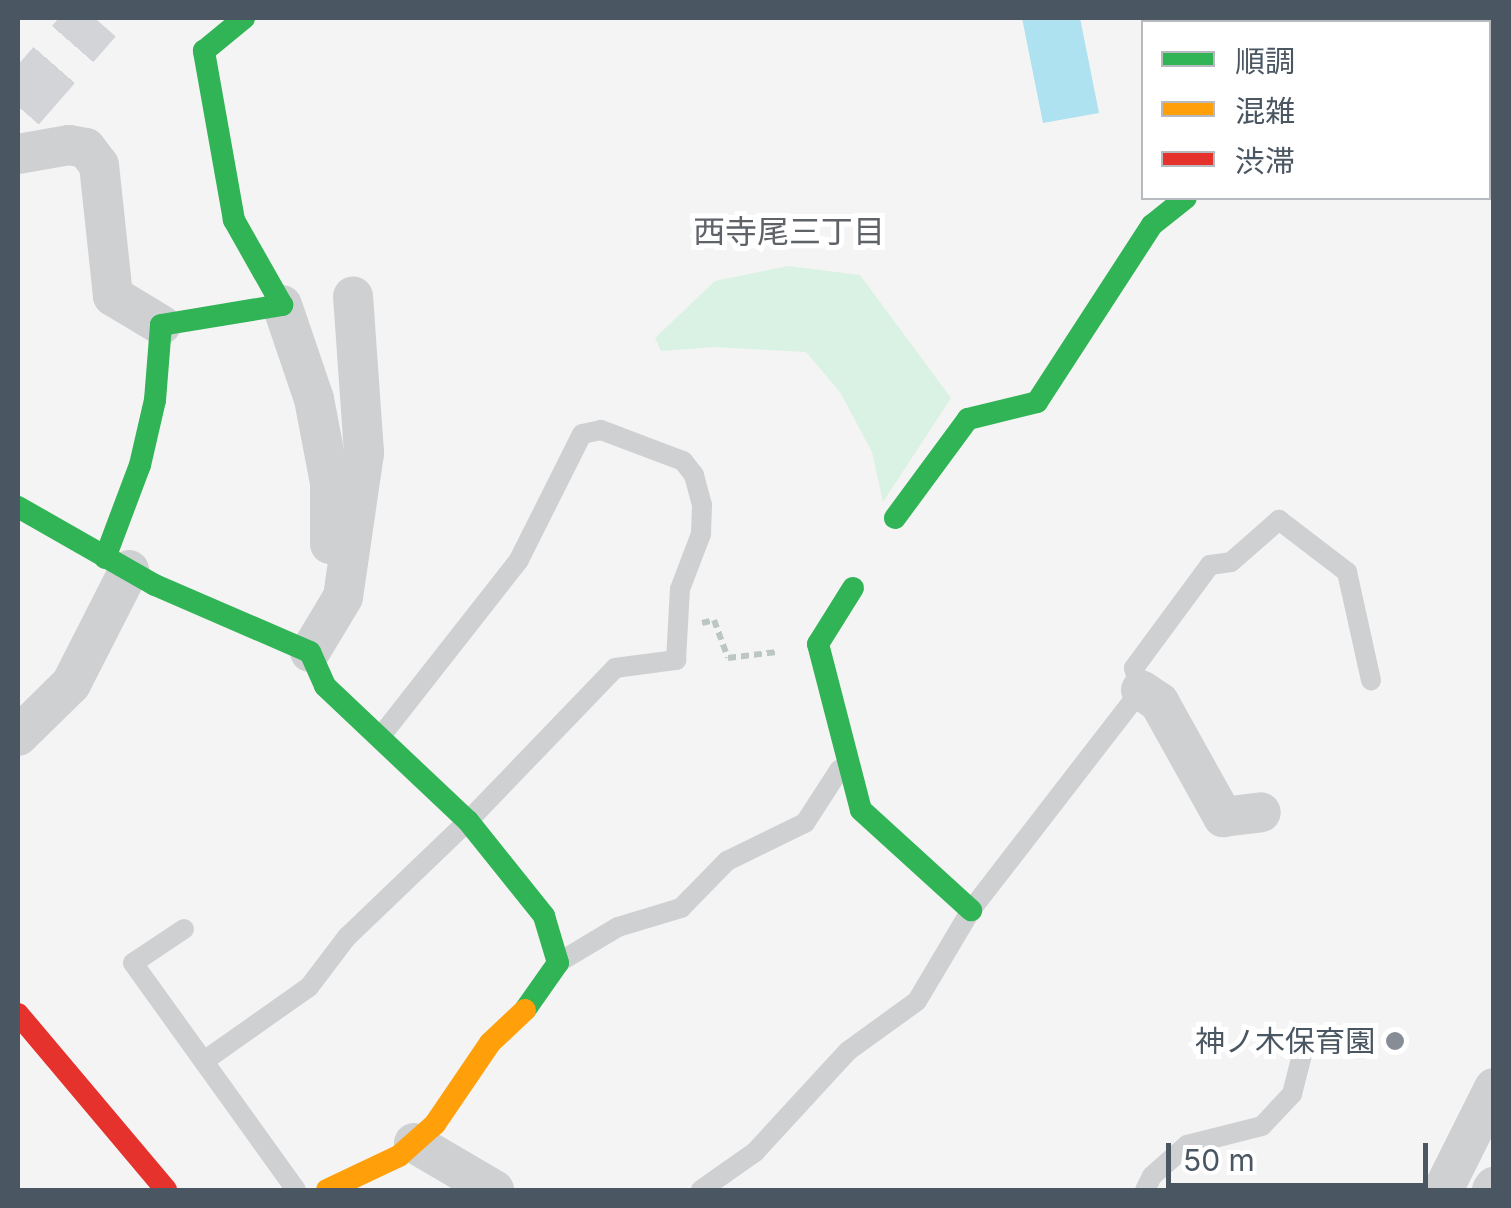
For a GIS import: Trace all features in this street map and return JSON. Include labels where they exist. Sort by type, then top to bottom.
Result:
[{"type":"street","points":[[223,23],[204,51],[234,220],[282,304],[314,399],[330,483],[332,533],[324,593],[304,650]]},
{"type":"street","points":[[18,154],[70,146],[86,148],[99,165],[113,296],[161,325],[282,304]]},
{"type":"street","points":[[895,518],[968,419],[1036,402],[1152,225],[1183,200]]},
{"type":"street","points":[[304,650],[343,596],[364,453],[353,296]]},
{"type":"street","points":[[18,736],[70,684],[117,564],[155,400],[161,325]]},
{"type":"street","points":[[18,507],[117,564],[304,650],[326,686],[468,821],[544,916],[558,963],[530,1006],[490,1042],[435,1124],[400,1156],[327,1190]]},
{"type":"street","points":[[853,588],[803,648],[848,754],[861,810],[971,910]]},
{"type":"street","points":[[1141,690],[1159,702],[1223,817],[1261,812]]},
{"type":"street","points":[[18,1014],[166,1190]]},
{"type":"street","points":[[1444,1190],[1494,1088]]},
{"type":"street","points":[[414,1143],[494,1190]]},
{"type":"lane","points":[[204,1061],[309,987],[348,937],[468,821],[615,668],[676,660],[680,589],[701,534],[702,505],[694,475],[684,461],[601,430],[582,434],[520,560],[380,738]]},
{"type":"lane","points":[[701,1190],[755,1152],[848,1051],[917,1001],[971,910],[1141,690],[1134,668],[1198,576],[1210,565],[1230,562],[1279,520],[1346,572],[1372,680]]},
{"type":"lane","points":[[558,963],[618,927],[681,908],[727,861],[805,823],[848,754]]},
{"type":"lane","points":[[184,928],[133,962],[296,1190]]},
{"type":"lane","points":[[1145,1190],[1152,1176],[1188,1145],[1262,1126],[1292,1094],[1304,1051]]},
{"type":"path","points":[[676,660],[699,658],[698,624],[714,620],[728,658],[803,648]]},
{"type":"green space","points":[[788,266],[860,275],[951,398],[883,502],[872,452],[840,392],[806,352],[715,347],[661,351],[655,338],[715,281]]},
{"type":"water","points":[[1022,18],[1080,18],[1099,113],[1043,123]]},
{"type":"tunnel","points":[[18,106],[95,18]]},
{"type":"traffic: fast","points":[[105,558],[140,465],[155,400],[161,325],[282,305],[234,220],[204,51],[244,18]]},
{"type":"traffic: fast","points":[[895,518],[968,419],[1037,402],[1152,225],[1183,200]]},
{"type":"traffic: fast","points":[[18,507],[155,585],[310,652],[325,686],[468,821],[544,916],[558,963],[525,1010]]},
{"type":"traffic: fast","points":[[853,588],[818,644],[861,810],[971,910]]},
{"type":"traffic: slow","points":[[327,1190],[399,1156],[435,1124],[490,1043],[525,1010]]},
{"type":"traffic: jam","points":[[18,1014],[166,1190]]},
{"type":"place","name":"神ノ木保育園","points":[[1395,1041]]},
{"type":"district","name":"西寺尾三丁目","points":[[789,232]]}]
